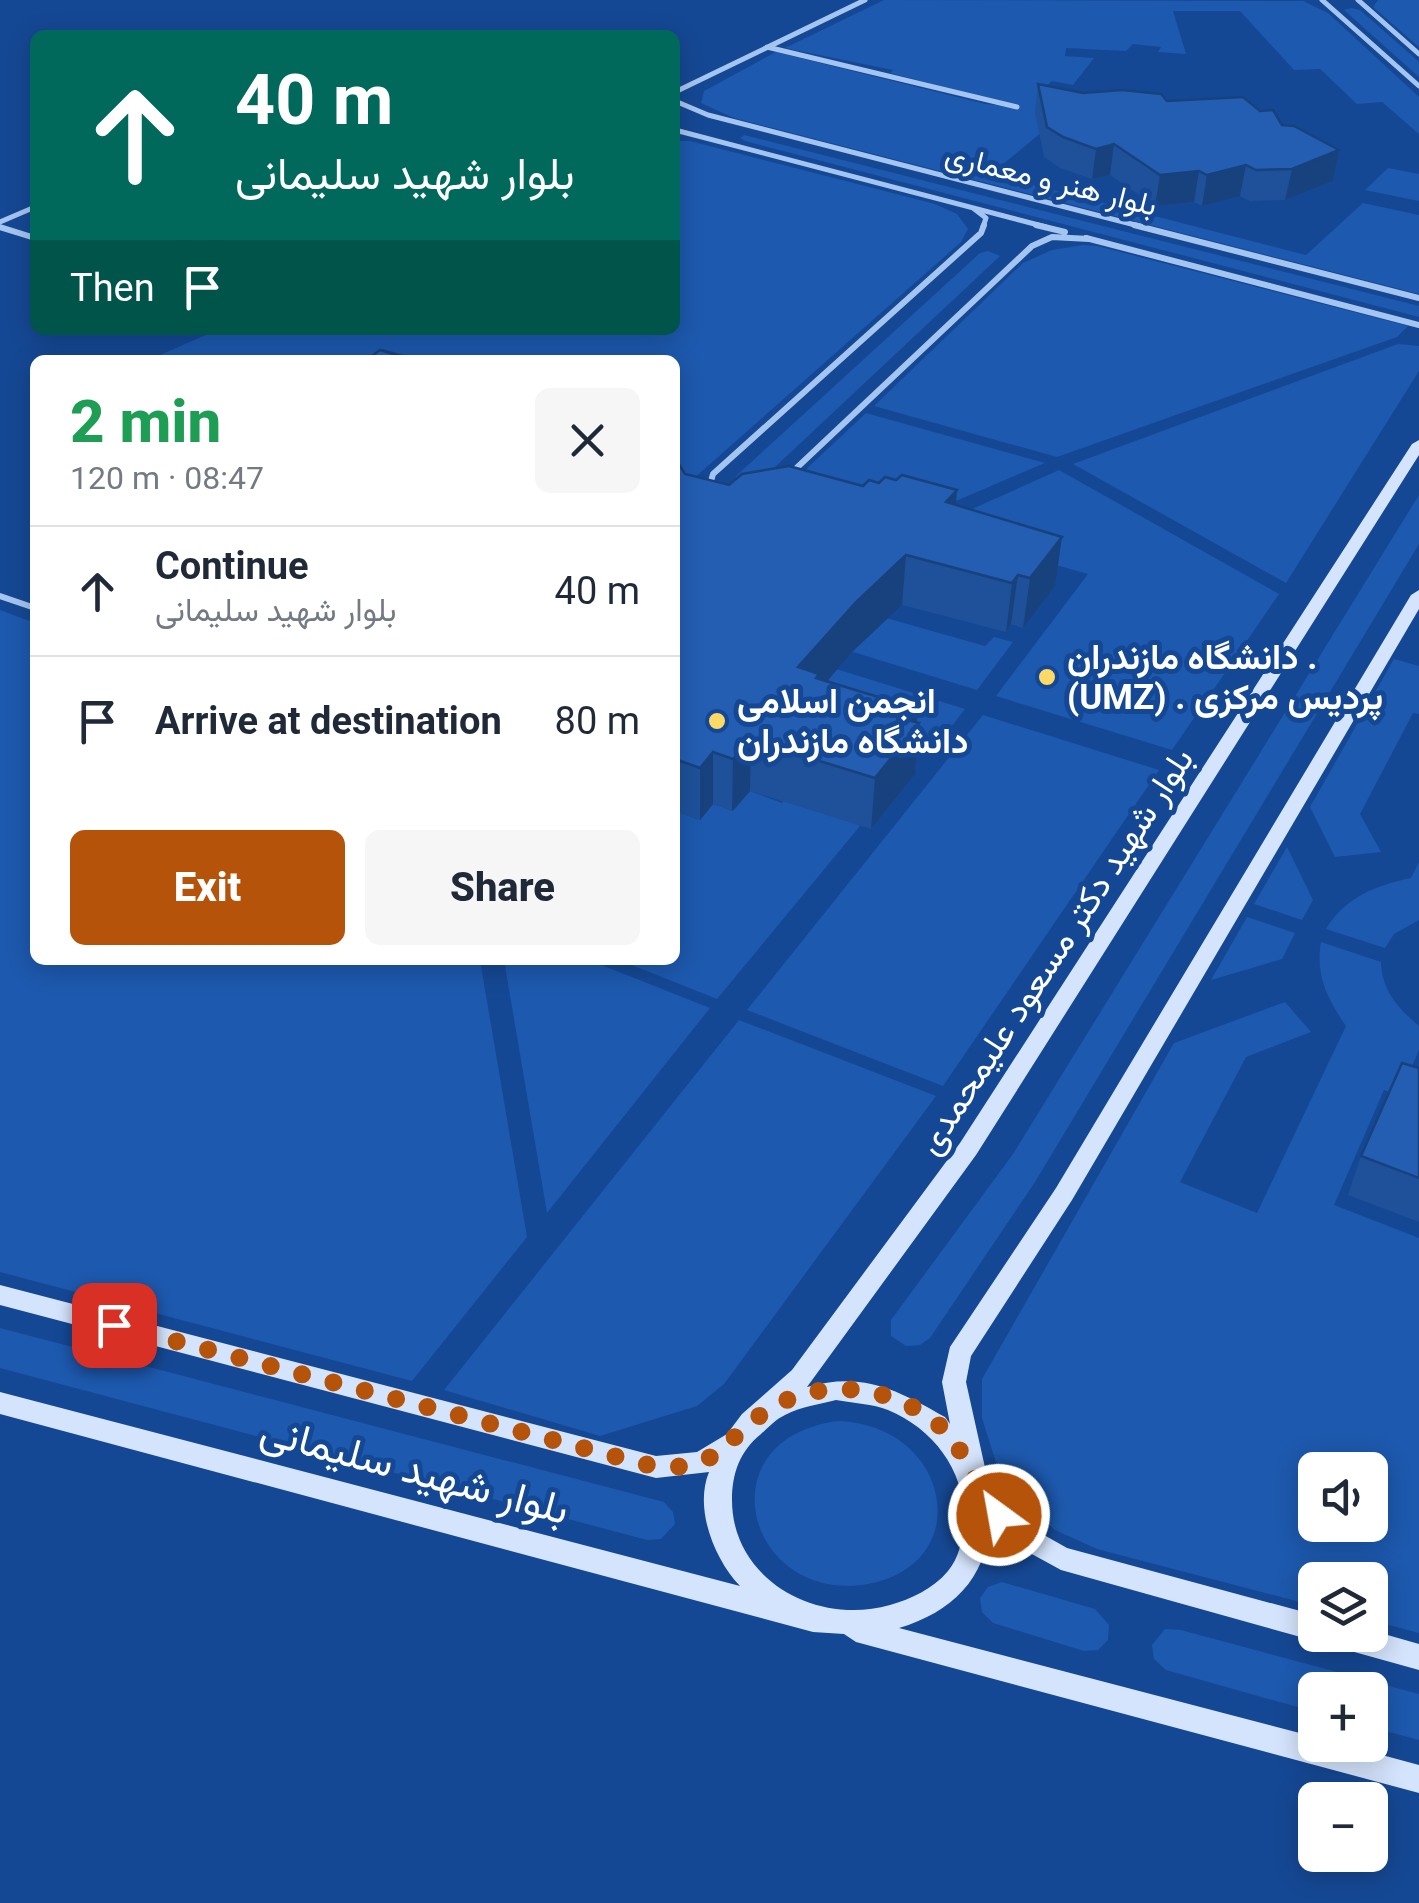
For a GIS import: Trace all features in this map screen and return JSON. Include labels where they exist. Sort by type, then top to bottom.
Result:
[{"type":"main road","name":"بلوار شهید دکتر مسعود علیمحمدی","points":[[745,1429],[801,1377],[968,1148],[1419,444]]},
{"type":"main road","points":[[1298,1623],[1050,1554],[999,1515],[975,1481],[954,1440],[926,1415],[874,1392],[836,1389],[798,1395],[745,1429],[721,1467],[717,1484],[715,1501],[722,1538],[740,1571],[771,1599],[819,1620],[893,1619],[921,1607],[958,1577],[980,1526],[975,1481],[954,1382],[959,1354],[1064,1194],[1419,595]]},
{"type":"main road","name":"بلوار شهید سلیمانی","points":[[0,1296],[656,1467],[702,1464],[745,1429]]},
{"type":"main road","name":"بلوار شهید سلیمانی","points":[[0,1403],[1419,1780]]},
{"type":"main road","points":[[1388,1648],[1419,1656]]},
{"type":"street","points":[[680,92],[866,0]]},
{"type":"street","points":[[1322,0],[1419,86]]},
{"type":"street","points":[[1358,0],[1419,54]]},
{"type":"street","points":[[767,46],[1017,107]]},
{"type":"street","name":"بلوار هنر و معماری","points":[[680,97],[708,115],[1419,298]]},
{"type":"street","name":"بلوار هنر و معماری","points":[[680,131],[1419,326]]},
{"type":"street","points":[[721,495],[710,485],[714,474],[981,234],[986,218],[973,208]]},
{"type":"street","points":[[0,224],[30,209]]},
{"type":"street","points":[[0,224],[30,236]]},
{"type":"street","points":[[775,488],[1032,246],[1052,237],[1089,238]]},
{"type":"lane","points":[[0,596],[30,606]]},
{"type":"shaded area","points":[[884,0],[1303,1],[1328,13],[1419,97],[1419,134],[1382,102],[1357,104],[1320,69],[1294,70],[1240,11],[1173,11],[1186,54],[1158,52],[1161,47],[1133,44],[1126,51],[1066,48],[1065,56],[1094,58],[1073,85],[1052,81],[1040,92],[1081,100],[991,174],[1306,255],[1363,203],[1419,215],[1419,294],[734,118],[701,103],[704,91],[776,52],[985,104],[1021,107],[890,73],[893,70],[785,48]]},
{"type":"shaded area","points":[[1378,0],[1419,0],[1419,47],[1373,7]]},
{"type":"shaded area","points":[[1344,10],[1360,10],[1419,62],[1419,77]]},
{"type":"shaded area","points":[[744,135],[1419,306],[1419,317],[745,141],[740,138]]},
{"type":"shaded area","points":[[680,141],[935,204],[957,214],[968,229],[961,242],[692,480],[680,476],[680,355],[404,355],[383,349],[374,355],[160,355],[206,335],[680,335]]},
{"type":"shaded area","points":[[1388,168],[1419,174],[1419,201],[1365,190]]},
{"type":"shaded area","points":[[1083,245],[1408,326],[1397,337],[1057,457],[874,406],[1023,263],[1052,250]]},
{"type":"shaded area","points":[[988,251],[1000,256],[756,485],[735,482],[736,476],[980,253]]},
{"type":"shaded area","points":[[1398,344],[1419,346],[1419,371],[1286,583],[1073,464]]},
{"type":"shaded area","points":[[866,413],[1045,463],[916,518],[770,503]]},
{"type":"shaded area","points":[[1059,470],[1279,594],[1172,750],[996,696],[1088,574],[964,539],[952,518]]},
{"type":"shaded area","points":[[1419,495],[1419,544],[1035,1182],[930,1338],[920,1345],[906,1346],[891,1336],[891,1320],[1013,1154]]},
{"type":"shaded area","points":[[0,610],[30,621],[30,965],[481,965],[527,1237],[412,1381],[0,1272]]},
{"type":"shaded area","points":[[879,616],[985,646],[994,637],[1013,642],[977,690],[853,652]]},
{"type":"shaded area","points":[[1394,659],[1419,666],[1419,714],[1413,713],[1360,814],[1381,852],[1335,857],[1310,807]]},
{"type":"shaded area","points":[[833,668],[965,709],[931,753],[911,746],[920,734],[807,698]]},
{"type":"shaded area","points":[[983,715],[1159,770],[943,1086],[747,1010]]},
{"type":"shaded area","points":[[794,788],[860,826],[717,999],[632,965],[680,965],[680,813],[700,820],[713,804],[733,811],[750,791],[782,803]]},
{"type":"shaded area","points":[[1287,847],[1313,900],[1302,920],[1254,904]]},
{"type":"shaded area","points":[[1419,862],[1419,920],[1394,934],[1385,948],[1326,929],[1363,894],[1411,878]]},
{"type":"shaded area","points":[[1247,917],[1295,933],[1282,959],[1211,980]]},
{"type":"shaded area","points":[[1321,942],[1381,962],[1392,998],[1419,1026],[1419,1050],[1400,1095],[1384,1090],[1334,1205],[1419,1238],[1419,1633],[1388,1625],[1388,1562],[1298,1562],[1298,1602],[1097,1549],[1055,1530],[1026,1505],[998,1469],[982,1418],[982,1379],[1174,1043],[1285,1002],[1311,1032],[1246,1057],[1180,1182],[1257,1213],[1346,1026],[1324,987]]},
{"type":"shaded area","points":[[505,965],[602,965],[710,1008],[547,1213]]},
{"type":"shaded area","points":[[739,1020],[936,1096],[724,1384],[697,1406],[600,1436],[444,1390]]},
{"type":"shaded area","points":[[0,1328],[664,1502],[673,1512],[675,1524],[661,1539],[647,1540],[0,1368]]},
{"type":"shaded area","points":[[838,1421],[877,1429],[907,1446],[927,1471],[937,1499],[936,1528],[923,1554],[898,1574],[861,1585],[821,1583],[790,1568],[768,1544],[756,1515],[756,1484],[769,1456],[796,1434]]},
{"type":"shaded area","points":[[1002,1582],[1095,1609],[1109,1625],[1108,1640],[1098,1650],[1084,1651],[993,1623],[982,1612],[980,1598],[988,1587]]},
{"type":"shaded area","points":[[1165,1629],[1181,1630],[1337,1672],[1298,1672],[1298,1707],[1166,1670],[1154,1659],[1152,1645]]},
{"type":"shaded area","points":[[1388,1686],[1419,1694],[1419,1740],[1388,1732]]},
{"type":"building","points":[[1038,84],[1083,93],[1122,90],[1161,94],[1167,101],[1243,97],[1260,111],[1273,110],[1282,125],[1294,126],[1339,150],[1292,169],[1256,170],[1246,165],[1207,175],[1199,171],[1160,175],[1114,144],[1096,149],[1047,127]]},
{"type":"building","points":[[680,466],[685,474],[729,485],[742,474],[789,466],[863,486],[869,480],[879,483],[885,477],[896,480],[902,475],[957,490],[946,502],[1062,537],[1030,578],[1018,575],[1012,583],[906,555],[856,602],[798,667],[819,674],[816,678],[918,709],[908,720],[919,723],[875,778],[751,740],[733,759],[713,752],[700,768],[680,761]]},
{"type":"building","points":[[1402,1063],[1419,1068],[1419,1178],[1361,1156]]},
{"type":"place","name":"دانشگاه مازندران . (UMZ) . پردیس مرکزی","points":[[1047,677]]},
{"type":"place","name":"انجمن اسلامی دانشگاه مازندران","points":[[717,721]]},
{"type":"route","points":[[114,1325],[656,1467],[702,1464],[751,1422],[798,1395],[836,1389],[874,1392],[910,1405],[941,1427],[964,1456],[978,1490],[999,1515]]}]
